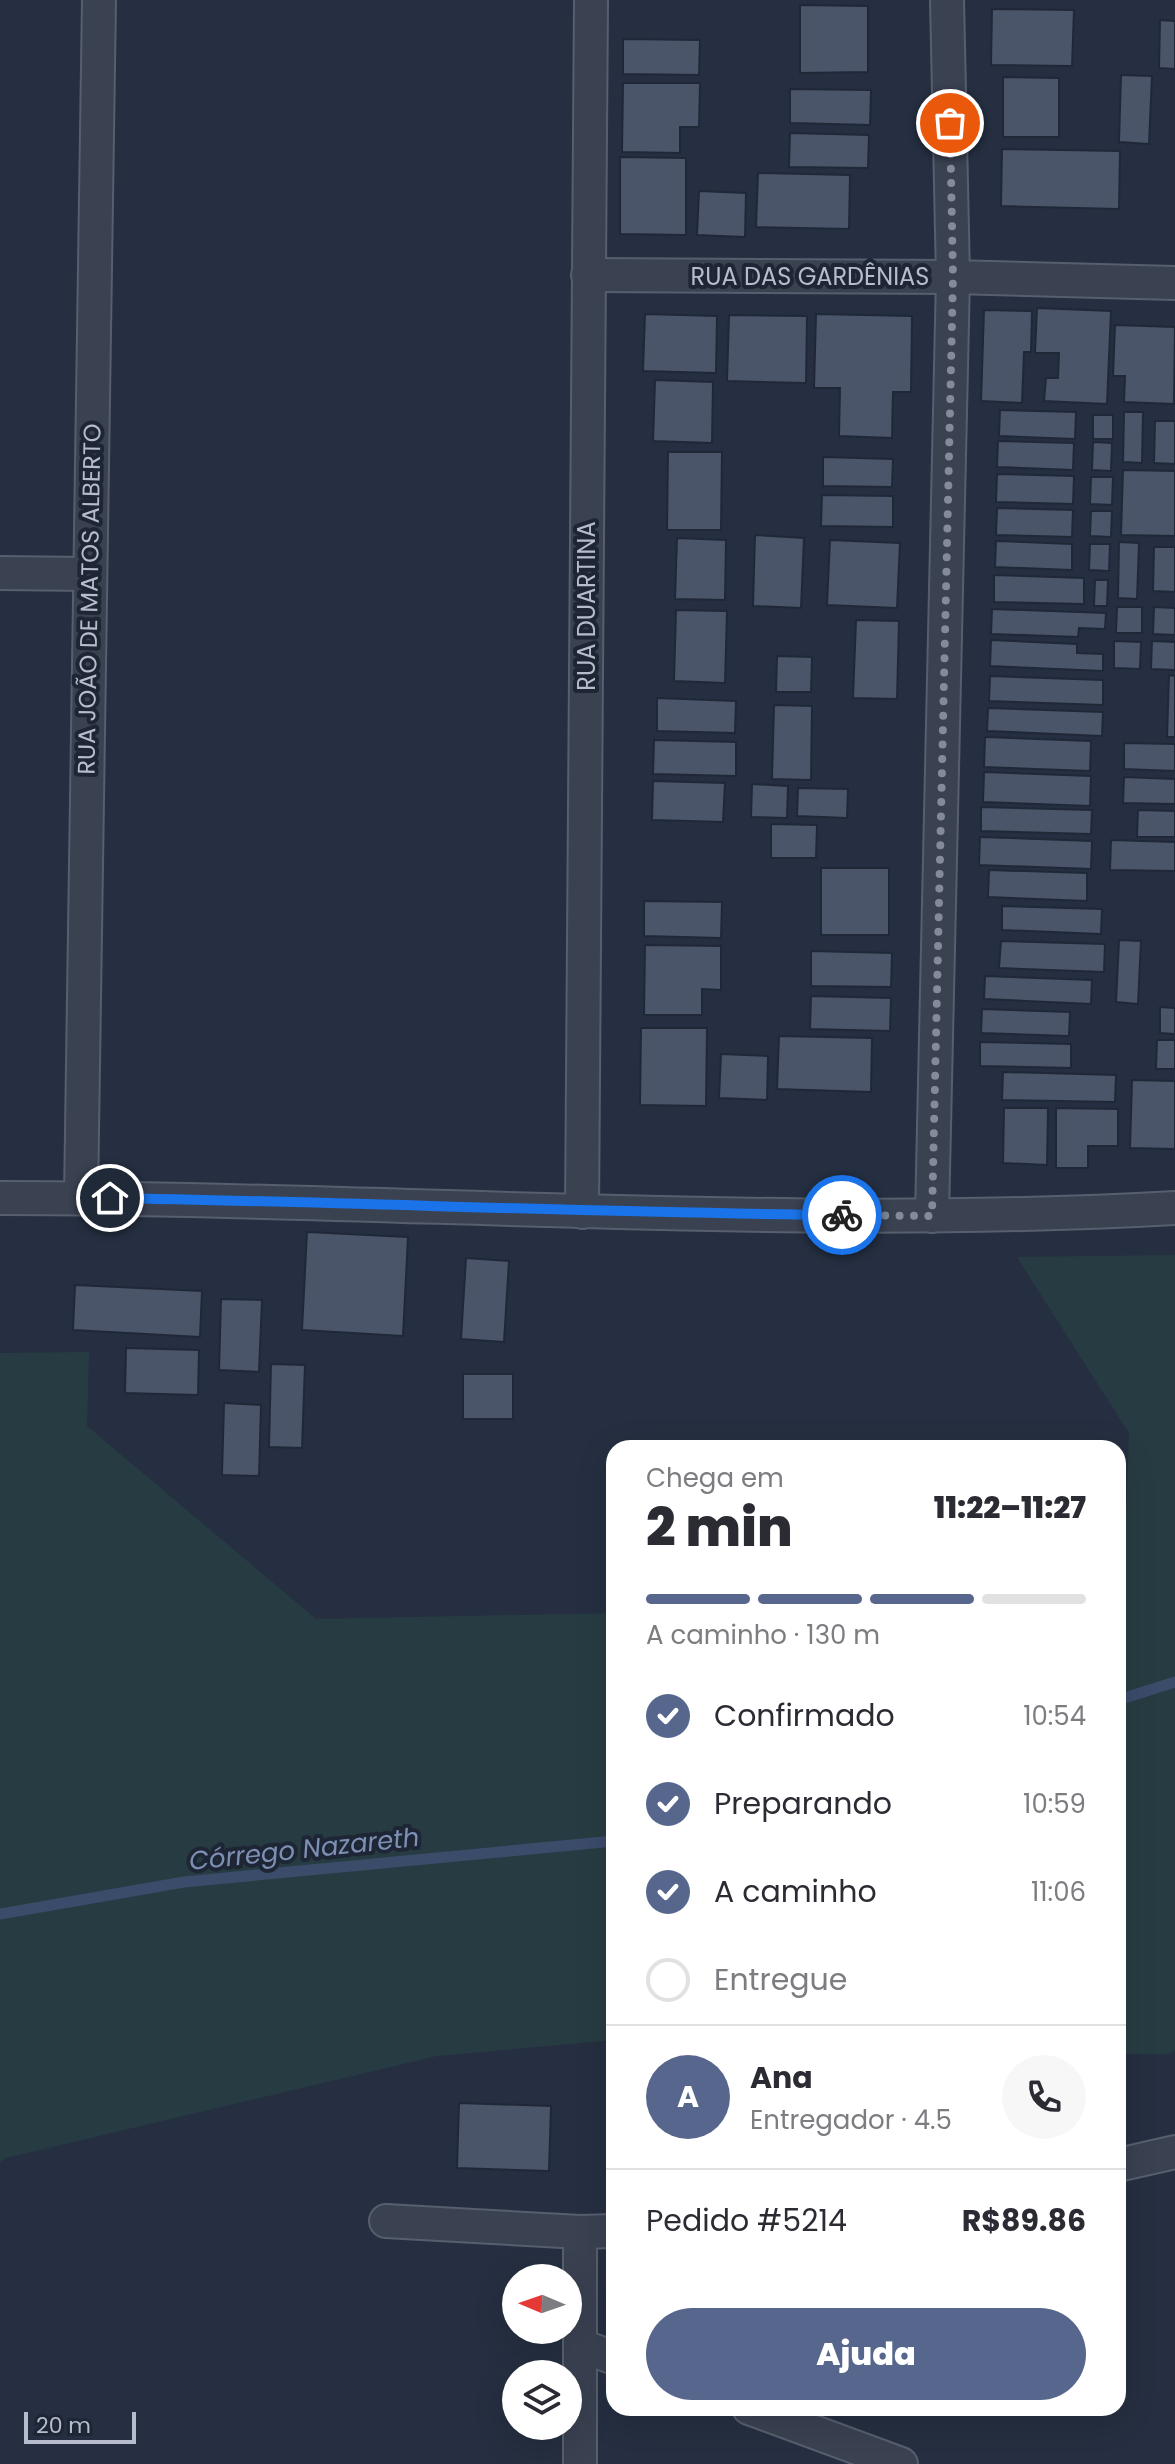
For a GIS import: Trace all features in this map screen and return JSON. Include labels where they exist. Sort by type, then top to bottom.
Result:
[{"type":"street","name":"RUA JOÃO DE MATOS ALBERTO","points":[[81,1198],[99,0]]},
{"type":"street","name":"RUA DUARTINA","points":[[582,1212],[591,0]]},
{"type":"street","points":[[932,1216],[953,277],[947,0]]},
{"type":"street","name":"RUA DAS GARDÊNIAS","points":[[588,275],[953,277],[1175,283]]},
{"type":"street","points":[[0,573],[89,574]]},
{"type":"street","points":[[0,1198],[324,1202],[582,1212],[932,1216],[1175,1208]]},
{"type":"street","points":[[1126,2163],[1175,2152]]},
{"type":"street","points":[[386,2221],[606,2231]]},
{"type":"street","points":[[580,2232],[580,2464]]},
{"type":"street","points":[[582,2346],[606,2355]]},
{"type":"street","points":[[771,2416],[901,2464]]},
{"type":"green space","points":[[1175,1255],[1175,2050],[1168,2054],[1126,2054],[1126,1517],[1129,1433],[1017,1257]]},
{"type":"green space","points":[[89,1352],[87,1426],[316,1619],[606,1613],[606,2041],[437,2056],[6,2158],[0,2162],[0,1353]]},
{"type":"building","points":[[800,5],[868,6],[868,72],[800,73]]},
{"type":"building","points":[[992,9],[1074,10],[1072,66],[991,65]]},
{"type":"building","points":[[1160,20],[1175,21],[1175,69],[1159,68]]},
{"type":"building","points":[[623,39],[700,40],[699,75],[623,74]]},
{"type":"building","points":[[1121,75],[1152,76],[1149,144],[1119,142]]},
{"type":"building","points":[[1003,77],[1059,78],[1059,137],[1003,137]]},
{"type":"building","points":[[623,83],[700,83],[699,127],[680,127],[680,153],[622,152]]},
{"type":"building","points":[[790,89],[871,90],[870,125],[790,123]]},
{"type":"building","points":[[790,133],[869,135],[868,168],[789,167]]},
{"type":"building","points":[[1002,149],[1120,151],[1119,209],[1001,206]]},
{"type":"building","points":[[620,157],[686,158],[686,235],[620,234]]},
{"type":"building","points":[[758,173],[850,175],[849,229],[756,227]]},
{"type":"building","points":[[699,191],[746,193],[745,237],[697,235]]},
{"type":"building","points":[[1037,308],[1111,311],[1107,404],[1044,401],[1046,378],[1058,378],[1059,353],[1035,353]]},
{"type":"building","points":[[984,310],[1032,311],[1031,352],[1024,352],[1022,403],[981,401]]},
{"type":"building","points":[[645,314],[717,316],[716,373],[643,371]]},
{"type":"building","points":[[816,314],[912,316],[911,392],[893,392],[892,438],[839,436],[840,388],[814,388]]},
{"type":"building","points":[[729,315],[807,316],[806,383],[727,381]]},
{"type":"building","points":[[1115,325],[1175,327],[1174,404],[1124,402],[1125,376],[1113,376]]},
{"type":"building","points":[[655,380],[713,382],[712,443],[653,441]]},
{"type":"building","points":[[1000,410],[1076,412],[1075,439],[999,436]]},
{"type":"building","points":[[1124,412],[1143,412],[1142,463],[1123,462]]},
{"type":"building","points":[[1093,415],[1113,415],[1113,439],[1093,439]]},
{"type":"building","points":[[1155,421],[1175,421],[1175,464],[1154,463]]},
{"type":"building","points":[[998,441],[1074,443],[1073,470],[997,467]]},
{"type":"building","points":[[1093,442],[1112,443],[1111,471],[1092,470]]},
{"type":"building","points":[[668,452],[722,452],[721,530],[667,530]]},
{"type":"building","points":[[823,457],[893,459],[892,487],[823,486]]},
{"type":"building","points":[[1123,470],[1175,471],[1175,536],[1121,535]]},
{"type":"building","points":[[997,474],[1074,476],[1073,504],[996,502]]},
{"type":"building","points":[[1091,477],[1113,477],[1112,505],[1090,504]]},
{"type":"building","points":[[822,495],[893,496],[893,527],[821,526]]},
{"type":"building","points":[[997,508],[1073,510],[1072,537],[996,535]]},
{"type":"building","points":[[1091,511],[1112,511],[1111,537],[1090,536]]},
{"type":"building","points":[[755,535],[804,538],[801,608],[753,606]]},
{"type":"building","points":[[677,538],[726,540],[725,600],[675,599]]},
{"type":"building","points":[[830,540],[900,543],[897,608],[827,605]]},
{"type":"building","points":[[996,541],[1072,544],[1072,570],[995,567]]},
{"type":"building","points":[[1119,542],[1139,543],[1137,599],[1118,598]]},
{"type":"building","points":[[1090,544],[1110,544],[1109,571],[1089,570]]},
{"type":"building","points":[[1154,547],[1175,547],[1175,592],[1153,591]]},
{"type":"building","points":[[994,575],[1084,578],[1084,604],[994,602]]},
{"type":"building","points":[[1095,580],[1108,580],[1107,606],[1094,606]]},
{"type":"building","points":[[1117,607],[1142,607],[1142,633],[1116,633]]},
{"type":"building","points":[[1154,607],[1175,608],[1175,635],[1153,634]]},
{"type":"building","points":[[992,609],[1106,613],[1105,629],[1079,628],[1078,637],[991,634]]},
{"type":"building","points":[[676,610],[727,611],[725,683],[674,681]]},
{"type":"building","points":[[856,620],[899,621],[897,699],[853,698]]},
{"type":"building","points":[[991,640],[1077,644],[1077,653],[1103,654],[1103,671],[990,666]]},
{"type":"building","points":[[1114,641],[1141,642],[1140,669],[1114,668]]},
{"type":"building","points":[[1152,641],[1175,642],[1175,670],[1151,669]]},
{"type":"building","points":[[777,656],[812,657],[811,692],[776,692]]},
{"type":"building","points":[[1169,675],[1175,676],[1175,737],[1167,737]]},
{"type":"building","points":[[990,676],[1103,680],[1103,705],[989,701]]},
{"type":"building","points":[[657,698],[736,701],[735,733],[657,731]]},
{"type":"building","points":[[774,705],[812,706],[811,780],[772,779]]},
{"type":"building","points":[[988,708],[1103,712],[1102,736],[987,731]]},
{"type":"building","points":[[985,737],[1091,741],[1090,771],[984,767]]},
{"type":"building","points":[[654,740],[736,742],[736,776],[653,774]]},
{"type":"building","points":[[1124,743],[1175,744],[1175,771],[1124,769]]},
{"type":"building","points":[[984,772],[1091,776],[1090,806],[983,802]]},
{"type":"building","points":[[1124,777],[1175,779],[1175,804],[1123,803]]},
{"type":"building","points":[[653,781],[725,783],[723,822],[652,820]]},
{"type":"building","points":[[752,784],[788,786],[787,818],[751,817]]},
{"type":"building","points":[[798,788],[848,789],[847,818],[797,816]]},
{"type":"building","points":[[981,807],[1092,810],[1091,834],[981,831]]},
{"type":"building","points":[[1138,810],[1175,811],[1175,837],[1137,837]]},
{"type":"building","points":[[771,824],[817,825],[816,858],[771,858]]},
{"type":"building","points":[[980,837],[1092,841],[1091,869],[979,865]]},
{"type":"building","points":[[1111,840],[1175,842],[1175,871],[1110,870]]},
{"type":"building","points":[[821,868],[889,868],[889,935],[821,935]]},
{"type":"building","points":[[989,870],[1087,873],[1087,901],[988,897]]},
{"type":"building","points":[[644,901],[722,902],[721,938],[644,936]]},
{"type":"building","points":[[1002,906],[1102,909],[1101,934],[1002,930]]},
{"type":"building","points":[[1119,940],[1141,941],[1138,1004],[1116,1002]]},
{"type":"building","points":[[1001,941],[1105,944],[1104,972],[999,968]]},
{"type":"building","points":[[645,945],[721,946],[721,990],[702,989],[702,1015],[644,1015]]},
{"type":"building","points":[[811,951],[892,953],[891,987],[811,986]]},
{"type":"building","points":[[985,976],[1092,980],[1091,1004],[984,999]]},
{"type":"building","points":[[811,996],[891,998],[890,1031],[810,1029]]},
{"type":"building","points":[[1160,1007],[1175,1008],[1175,1034],[1160,1033]]},
{"type":"building","points":[[982,1009],[1070,1012],[1069,1036],[981,1033]]},
{"type":"building","points":[[641,1028],[707,1028],[706,1106],[640,1105]]},
{"type":"building","points":[[779,1036],[872,1038],[871,1092],[777,1089]]},
{"type":"building","points":[[1157,1040],[1175,1040],[1175,1069],[1156,1069]]},
{"type":"building","points":[[980,1042],[1071,1044],[1071,1068],[980,1066]]},
{"type":"building","points":[[721,1054],[768,1056],[767,1100],[719,1098]]},
{"type":"building","points":[[1003,1072],[1116,1075],[1115,1102],[1002,1100]]},
{"type":"building","points":[[1132,1080],[1175,1081],[1175,1149],[1130,1148]]},
{"type":"building","points":[[1004,1108],[1048,1108],[1047,1165],[1003,1163]]},
{"type":"building","points":[[1056,1108],[1118,1109],[1118,1146],[1088,1146],[1088,1168],[1056,1168]]},
{"type":"building","points":[[307,1232],[408,1237],[403,1336],[302,1330]]},
{"type":"building","points":[[466,1258],[509,1261],[504,1342],[461,1339]]},
{"type":"building","points":[[75,1285],[202,1291],[200,1337],[73,1330]]},
{"type":"building","points":[[221,1299],[262,1300],[259,1372],[219,1370]]},
{"type":"building","points":[[126,1348],[199,1350],[198,1395],[125,1393]]},
{"type":"building","points":[[271,1364],[305,1365],[302,1448],[269,1447]]},
{"type":"building","points":[[463,1374],[513,1374],[513,1419],[463,1419]]},
{"type":"building","points":[[224,1403],[261,1405],[259,1476],[222,1475]]},
{"type":"building","points":[[459,2103],[551,2106],[549,2171],[457,2168]]},
{"type":"waterway","name":"Córrego Nazareth","points":[[1126,1697],[1175,1682]]},
{"type":"waterway","name":"Córrego Nazareth","points":[[0,1914],[184,1882],[606,1842]]},
{"type":"way so far","points":[[842,1215],[932,1216],[953,277],[950,123]]},
{"type":"route","points":[[110,1198],[310,1201],[582,1212],[842,1215]]}]
